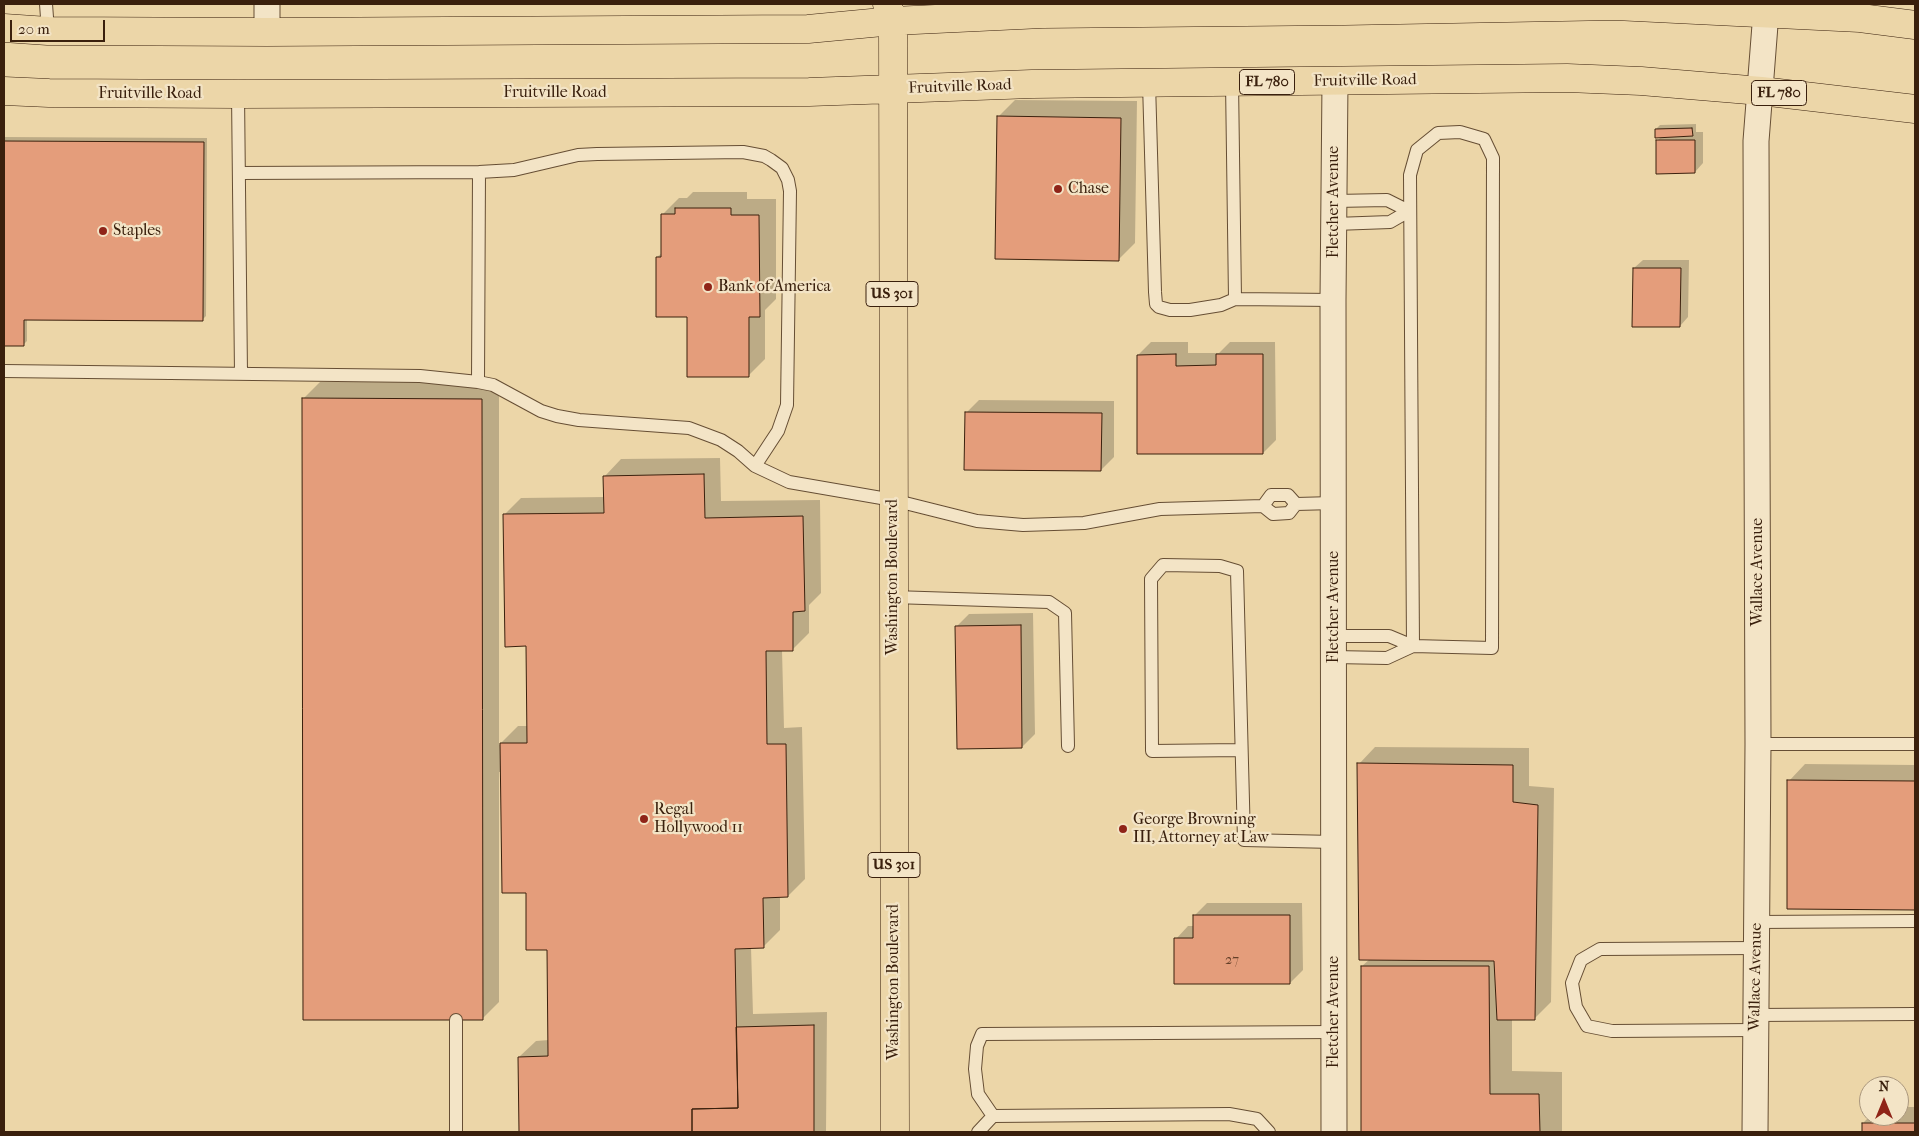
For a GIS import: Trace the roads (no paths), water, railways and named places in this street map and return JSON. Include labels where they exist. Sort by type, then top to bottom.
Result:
[{"type":"main road","points":[[4,28],[48,31],[267,32],[808,29],[893,9],[1042,14],[1106,9],[1615,6],[1766,12],[1860,18],[1915,25]]},
{"type":"main road","name":"Washington Boulevard","points":[[893,9],[895,1132]]},
{"type":"main road","name":"Fruitville Road","points":[[4,90],[49,93],[238,94],[799,92],[1032,84],[1567,78],[1641,81],[1762,91],[1915,109]]},
{"type":"street","points":[[267,4],[267,32]]},
{"type":"street","name":"Wallace Avenue","points":[[1755,1132],[1758,744],[1756,141],[1762,91],[1766,12]]},
{"type":"street","name":"Fletcher Avenue","points":[[1334,1132],[1333,300],[1335,82]]},
{"type":"lane","points":[[46,4],[48,31]]},
{"type":"lane","points":[[1232,82],[1235,299]]},
{"type":"lane","points":[[1149,83],[1156,304],[1164,309],[1190,310],[1221,305],[1235,299],[1333,300]]},
{"type":"lane","points":[[238,94],[241,374]]},
{"type":"lane","points":[[1334,646],[1389,636],[1413,646],[1492,648],[1494,158],[1484,139],[1460,132],[1438,133],[1417,150],[1410,175],[1413,646]]},
{"type":"lane","points":[[239,173],[479,172],[514,170],[578,155],[754,153],[764,156],[782,168],[788,180],[790,191],[786,405],[778,431],[755,466]]},
{"type":"lane","points":[[478,382],[479,172]]},
{"type":"lane","points":[[1335,212],[1387,200],[1409,211]]},
{"type":"lane","points":[[1335,212],[1390,222],[1409,211]]},
{"type":"lane","points":[[4,372],[420,376],[478,382],[493,385],[542,411],[557,416],[579,420],[670,425],[689,428],[721,440],[738,451],[755,466],[799,485],[893,500],[977,521],[1023,525],[1084,523],[1160,509],[1264,506],[1273,514],[1289,513],[1296,504]]},
{"type":"lane","points":[[1264,506],[1271,496],[1288,495],[1296,504],[1334,503]]},
{"type":"lane","points":[[1241,750],[1152,751],[1151,579],[1163,565],[1220,566],[1237,571],[1244,840],[1334,842]]},
{"type":"lane","points":[[893,597],[1049,602],[1065,613],[1068,746]]},
{"type":"lane","points":[[1334,646],[1387,658],[1413,646]]},
{"type":"lane","points":[[1758,744],[1915,744]]},
{"type":"lane","points":[[1756,922],[1915,920]]},
{"type":"lane","points":[[1756,948],[1600,949],[1581,960],[1572,983],[1576,1007],[1587,1026],[1612,1031],[1915,1014]]},
{"type":"lane","points":[[456,1020],[456,1132]]},
{"type":"lane","points":[[993,1116],[978,1094],[975,1070],[977,1046],[982,1034],[1334,1032]]},
{"type":"lane","points":[[978,1132],[993,1116],[1229,1114],[1257,1119],[1268,1132]]},
{"type":"place","name":"Chase","points":[[1058,189]]},
{"type":"place","name":"Staples","points":[[103,231]]},
{"type":"place","name":"Bank of America","points":[[708,287]]},
{"type":"place","name":"Regal Hollywood 11","points":[[644,819]]},
{"type":"place","name":"George Browning III, Attorney at Law","points":[[1123,829]]}]
